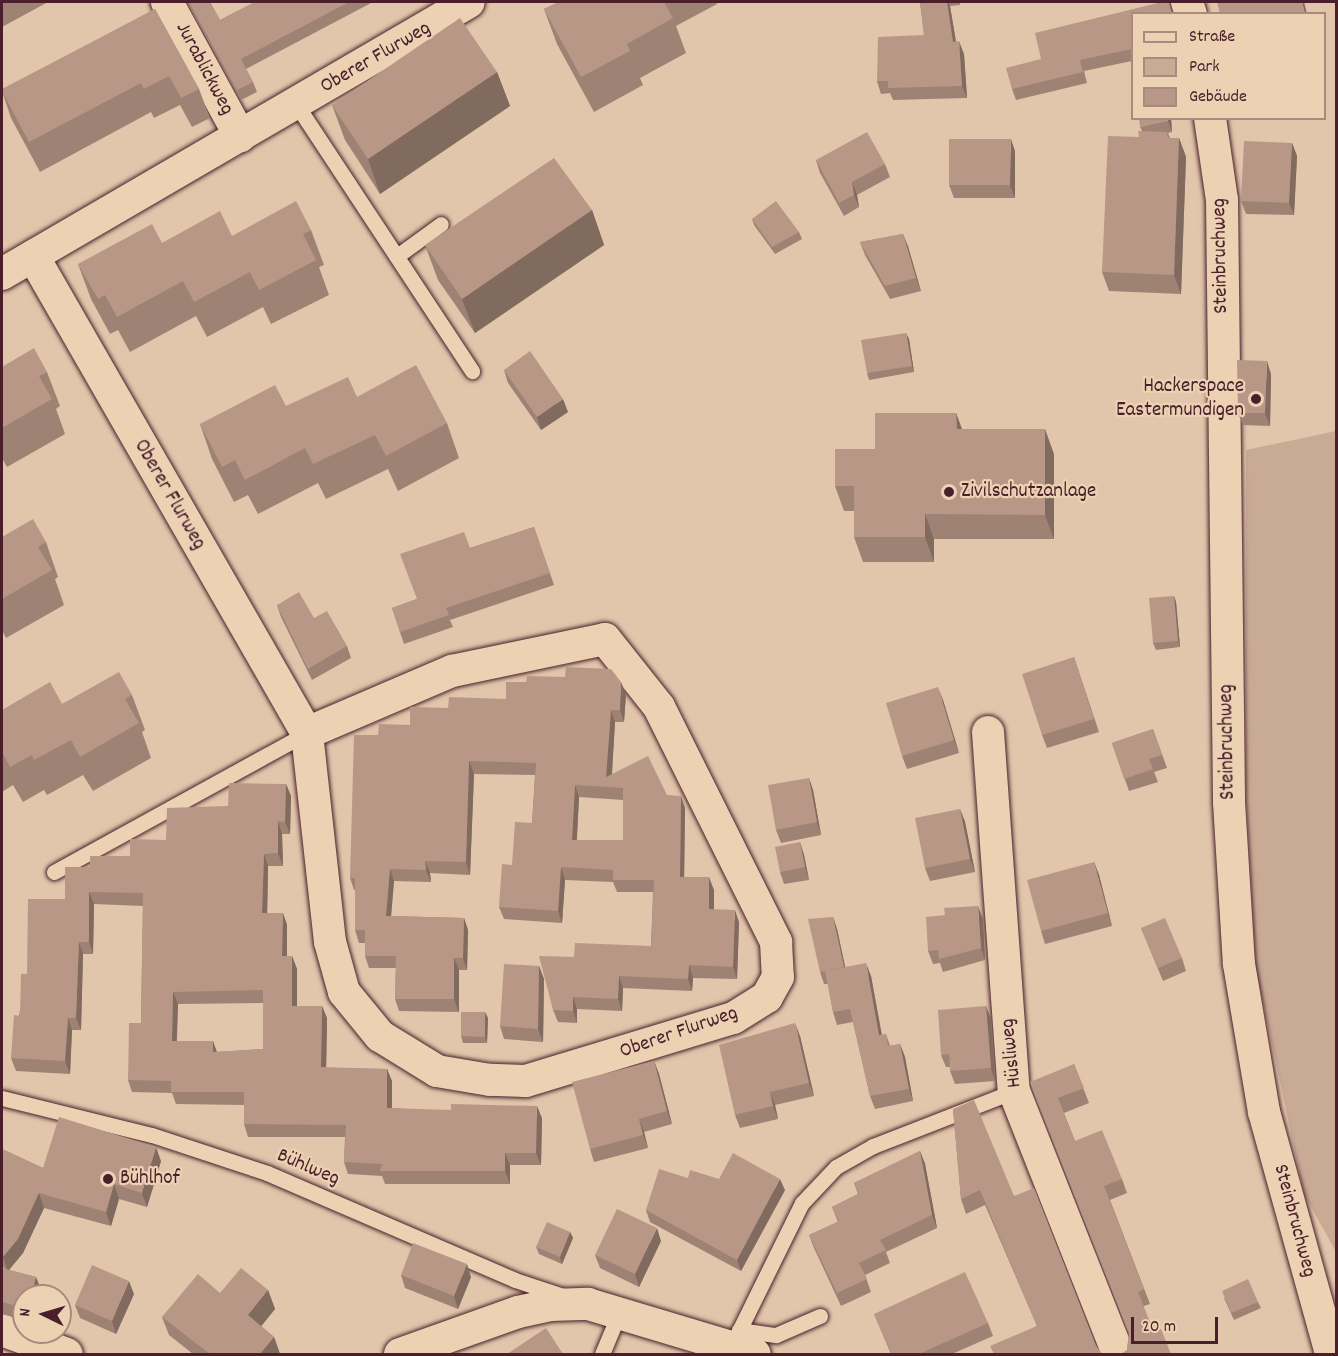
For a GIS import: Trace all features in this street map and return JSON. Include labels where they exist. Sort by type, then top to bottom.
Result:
[{"type":"street","name":"Jurablickweg","points":[[167,2],[240,136]]},
{"type":"street","name":"Oberer Flurweg","points":[[2,274],[469,2]]},
{"type":"street","name":"Steinbruchweg","points":[[1210,120],[1222,200],[1229,802],[1239,964],[1264,1112],[1330,1354]]},
{"type":"street","name":"Oberer Flurweg","points":[[33,256],[307,734],[330,942],[344,992],[380,1036],[437,1071],[490,1080],[525,1081],[733,1018],[767,997],[778,977],[776,942],[659,707],[605,639],[452,671],[307,734]]},
{"type":"street","name":"Hüsliweg","points":[[988,732],[1014,1091],[1119,1354]]},
{"type":"street","points":[[400,1354],[518,1312],[551,1305],[588,1304],[742,1344]]},
{"type":"street","points":[[2,1330],[67,1354]]},
{"type":"lane","points":[[296,104],[472,371]]},
{"type":"lane","points":[[397,255],[441,224]]},
{"type":"lane","points":[[54,873],[307,734]]},
{"type":"lane","points":[[742,1344],[802,1203],[836,1167],[873,1146],[940,1123],[1014,1091]]},
{"type":"lane","name":"Bühlweg","points":[[2,1098],[152,1135],[267,1173],[515,1280],[588,1304]]},
{"type":"lane","points":[[602,1354],[620,1311]]},
{"type":"lane","points":[[742,1344],[776,1335],[820,1316]]},
{"type":"green space","points":[[1336,431],[1336,1252],[1304,1194],[1256,969],[1246,789],[1246,450]]},
{"type":"building","points":[[189,2],[210,2],[220,20],[255,2],[349,2],[241,59],[253,82],[237,90]]},
{"type":"building","points":[[559,2],[664,2],[673,18],[627,44],[630,51],[581,77],[544,9]]},
{"type":"building","points":[[920,2],[947,2],[953,42],[959,41],[962,86],[888,88],[888,81],[877,81],[878,37],[924,35]]},
{"type":"building","points":[[1168,2],[1171,12],[1131,12],[1131,49],[1080,60],[1083,72],[1012,89],[1006,68],[1041,59],[1035,33]]},
{"type":"building","points":[[1217,2],[1302,2],[1304,12],[1220,12]]},
{"type":"building","points":[[155,9],[199,89],[181,98],[169,76],[144,89],[141,83],[29,142],[2,89]]},
{"type":"building","points":[[460,18],[497,72],[368,159],[332,105]]},
{"type":"building","points":[[1139,120],[1168,120],[1168,121],[1140,127]]},
{"type":"building","points":[[1138,131],[1167,132],[1168,138],[1179,138],[1174,275],[1102,272],[1108,136],[1139,137]]},
{"type":"building","points":[[867,132],[885,164],[852,182],[854,195],[839,203],[816,160]]},
{"type":"building","points":[[949,139],[1011,139],[1010,185],[949,185]]},
{"type":"building","points":[[1244,141],[1292,143],[1289,203],[1241,201]]},
{"type":"building","points":[[554,158],[592,210],[462,299],[425,245]]},
{"type":"building","points":[[296,201],[311,230],[303,234],[316,260],[259,290],[250,272],[194,302],[183,281],[117,317],[105,295],[98,299],[78,264],[152,224],[162,243],[220,211],[232,236]]},
{"type":"building","points":[[776,201],[799,232],[772,247],[752,219]]},
{"type":"building","points":[[903,234],[916,278],[885,286],[860,242]]},
{"type":"building","points":[[906,333],[912,366],[867,373],[861,340]]},
{"type":"building","points":[[34,348],[47,372],[39,376],[52,399],[2,428],[2,367]]},
{"type":"building","points":[[530,351],[563,399],[537,417],[504,370]]},
{"type":"building","name":"Hackerspace Eastermundigen","points":[[1237,360],[1267,361],[1265,413],[1238,413]]},
{"type":"building","points":[[416,365],[447,423],[386,456],[375,435],[313,464],[305,448],[245,480],[235,460],[222,467],[200,424],[275,385],[286,406],[348,377],[357,397]]},
{"type":"building","name":"Zivilschutzanlage","points":[[875,413],[956,413],[957,429],[1045,429],[1045,515],[925,514],[925,537],[854,537],[854,486],[835,486],[835,449],[875,449]]},
{"type":"building","points":[[33,519],[46,542],[38,547],[52,570],[2,599],[2,537]]},
{"type":"building","points":[[534,527],[550,573],[446,608],[449,615],[400,632],[392,608],[417,599],[400,554],[464,532],[470,548]]},
{"type":"building","points":[[299,592],[314,618],[327,611],[347,646],[308,669],[277,605]]},
{"type":"building","points":[[1174,596],[1178,641],[1153,643],[1149,598]]},
{"type":"building","points":[[1074,657],[1094,719],[1042,735],[1022,674]]},
{"type":"building","points":[[566,667],[611,669],[621,682],[620,710],[611,710],[606,777],[648,756],[667,795],[681,796],[680,877],[709,877],[709,909],[735,910],[733,967],[689,965],[688,979],[619,976],[618,999],[573,997],[573,1011],[553,1010],[539,956],[574,957],[575,943],[651,946],[654,880],[613,880],[613,870],[561,867],[558,911],[499,907],[502,864],[512,865],[515,822],[532,823],[536,763],[469,761],[466,862],[425,861],[426,870],[390,869],[386,916],[464,918],[463,958],[454,958],[454,999],[395,999],[396,956],[365,956],[365,930],[355,930],[355,878],[350,878],[354,735],[378,735],[379,724],[410,725],[410,707],[448,708],[449,697],[506,699],[506,682],[526,682],[527,676],[565,677]],"holes":[[[575,785],[623,788],[623,840],[572,840]]]},
{"type":"building","points":[[119,672],[132,695],[125,699],[139,723],[80,757],[71,740],[34,760],[32,755],[10,767],[2,752],[2,710],[50,682],[62,704]]},
{"type":"building","points":[[938,687],[954,740],[902,756],[886,703]]},
{"type":"building","points":[[1153,729],[1162,755],[1149,759],[1153,769],[1124,779],[1112,743]]},
{"type":"building","points":[[809,778],[817,822],[776,830],[768,785]]},
{"type":"building","points":[[229,783],[286,784],[285,822],[278,821],[278,853],[264,854],[262,913],[283,913],[282,956],[292,956],[292,1006],[322,1006],[321,1067],[387,1069],[387,1108],[451,1110],[451,1104],[537,1106],[536,1153],[505,1153],[505,1171],[380,1171],[382,1164],[344,1162],[346,1125],[244,1124],[244,1092],[171,1092],[171,1081],[128,1080],[129,1023],[141,1023],[143,893],[89,892],[89,942],[79,942],[76,1018],[68,1018],[65,1061],[11,1058],[14,1015],[20,1016],[21,974],[27,974],[28,899],[65,899],[65,867],[90,867],[90,856],[130,856],[130,839],[166,840],[167,808],[228,806]],"holes":[[[263,990],[263,1049],[213,1052],[213,1041],[172,1041],[173,992]]]},
{"type":"building","points":[[960,809],[970,859],[925,868],[915,818]]},
{"type":"building","points":[[800,842],[805,867],[780,872],[775,847]]},
{"type":"building","points":[[1094,862],[1108,913],[1041,931],[1027,880]]},
{"type":"building","points":[[978,906],[981,948],[939,959],[938,950],[928,951],[926,917],[945,915],[944,908]]},
{"type":"building","points":[[833,917],[844,967],[820,972],[808,919]]},
{"type":"building","points":[[1165,918],[1182,958],[1158,968],[1141,928]]},
{"type":"building","points":[[866,963],[879,1035],[886,1034],[888,1046],[900,1044],[909,1089],[870,1096],[850,1009],[833,1012],[825,971]]},
{"type":"building","points":[[504,964],[539,966],[538,1029],[500,1026]]},
{"type":"building","points":[[986,1006],[991,1068],[950,1071],[949,1054],[941,1055],[938,1010]]},
{"type":"building","points":[[461,1012],[485,1012],[485,1037],[461,1036]]},
{"type":"building","points":[[795,1023],[809,1083],[770,1092],[773,1106],[735,1115],[719,1045]]},
{"type":"building","points":[[654,1061],[667,1111],[639,1119],[643,1135],[590,1149],[572,1082]]},
{"type":"building","points":[[1074,1064],[1084,1088],[1058,1098],[1075,1141],[1102,1130],[1122,1179],[1104,1186],[1144,1289],[1138,1292],[1154,1332],[1161,1329],[1171,1354],[1121,1354],[1127,1350],[1129,1333],[1030,1082]]},
{"type":"building","points":[[974,1100],[1014,1196],[1034,1188],[1096,1346],[1102,1354],[994,1354],[990,1346],[1037,1326],[980,1190],[961,1199],[953,1109]]},
{"type":"building","points":[[59,1117],[156,1147],[142,1193],[114,1184],[106,1212],[39,1193],[18,1239],[3,1257],[2,1149],[43,1168]]},
{"type":"building","points":[[920,1151],[932,1215],[880,1240],[886,1250],[859,1263],[867,1279],[837,1293],[809,1235],[839,1221],[832,1207],[859,1194],[854,1183]]},
{"type":"building","points":[[733,1153],[780,1179],[737,1260],[646,1210],[659,1169],[688,1178],[690,1170],[719,1179]]},
{"type":"building","points":[[617,1209],[657,1228],[635,1274],[595,1255]]},
{"type":"building","points":[[547,1222],[570,1232],[560,1257],[536,1247]]},
{"type":"building","points":[[413,1243],[467,1264],[454,1296],[401,1275]]},
{"type":"building","points":[[92,1265],[129,1281],[112,1321],[75,1305]]},
{"type":"building","points":[[2,1268],[36,1277],[34,1284],[12,1284],[12,1305],[2,1302]]},
{"type":"building","points":[[241,1268],[268,1290],[248,1315],[274,1337],[260,1354],[210,1354],[162,1317],[198,1274],[220,1293]]},
{"type":"building","points":[[965,1272],[988,1323],[919,1354],[892,1354],[874,1314]]},
{"type":"building","points":[[1248,1279],[1258,1302],[1231,1313],[1222,1291]]},
{"type":"building","points":[[546,1328],[563,1354],[507,1354]]},
{"type":"place","name":"Hackerspace Eastermundigen","points":[[1256,399]]},
{"type":"place","name":"Zivilschutzanlage","points":[[949,492]]},
{"type":"place","name":"Bühlhof","points":[[108,1179]]}]
